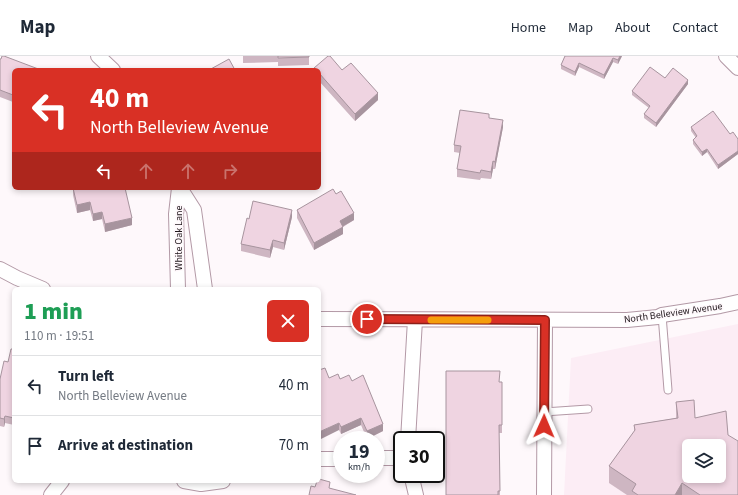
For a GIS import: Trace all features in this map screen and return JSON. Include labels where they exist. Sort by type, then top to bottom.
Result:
[{"type":"street","points":[[98,56],[111,68]]},
{"type":"street","points":[[726,56],[738,68]]},
{"type":"street","name":"White Oak Lane","points":[[178,287],[176,214],[180,190]]},
{"type":"street","name":"White Oak Lane","points":[[181,190],[194,210],[205,287]]},
{"type":"street","points":[[0,269],[38,287]]},
{"type":"street","name":"North Belleview Avenue","points":[[321,319],[626,320],[658,317],[662,315],[738,302]]},
{"type":"street","points":[[409,431],[415,320]]},
{"type":"street","points":[[544,495],[545,320]]},
{"type":"street","points":[[321,459],[333,459]]},
{"type":"street","points":[[51,495],[60,483]]},
{"type":"street","points":[[195,483],[208,483]]},
{"type":"street","points":[[413,483],[416,495]]},
{"type":"lane","points":[[662,315],[668,390]]},
{"type":"lane","points":[[544,412],[588,409]]},
{"type":"shaded area","points":[[738,324],[738,495],[564,495],[571,358]]},
{"type":"building","points":[[2,56],[4,56],[36,68],[12,68],[12,95],[0,90]]},
{"type":"building","points":[[278,56],[309,56],[309,57],[278,58]]},
{"type":"building","points":[[328,56],[330,56],[342,70],[351,63],[378,93],[355,114],[321,75],[321,68],[314,68]]},
{"type":"building","points":[[565,56],[620,56],[618,60],[613,58],[604,75],[579,63],[575,72],[561,65]]},
{"type":"building","points":[[229,59],[234,68],[213,68]]},
{"type":"building","points":[[650,67],[665,78],[673,68],[688,80],[656,123],[644,114],[650,106],[632,91]]},
{"type":"building","points":[[460,110],[489,114],[489,118],[503,120],[495,162],[493,161],[491,172],[481,170],[480,173],[457,169],[461,146],[454,145]]},
{"type":"building","points":[[713,111],[730,134],[733,132],[738,139],[738,151],[718,165],[707,149],[702,152],[693,140],[697,136],[691,127]]},
{"type":"building","points":[[333,189],[336,194],[341,191],[354,213],[340,221],[343,227],[314,243],[297,210]]},
{"type":"building","points":[[73,190],[125,190],[132,218],[105,224],[102,212],[93,214],[90,202],[77,205]]},
{"type":"building","points":[[253,201],[292,210],[284,243],[273,240],[270,250],[241,244],[247,218],[249,219]]},
{"type":"building","points":[[12,349],[12,418],[5,416],[4,419],[0,418],[0,379],[4,361],[8,362]]},
{"type":"building","points":[[325,368],[329,378],[338,374],[340,379],[349,375],[352,381],[363,375],[383,424],[367,431],[361,418],[341,427],[339,423],[321,431],[321,369]]},
{"type":"building","points":[[446,371],[500,371],[499,382],[502,382],[502,425],[499,425],[500,491],[498,491],[498,495],[446,495]]},
{"type":"building","points":[[694,400],[695,418],[726,411],[728,435],[738,441],[738,495],[700,495],[682,483],[675,495],[638,495],[632,491],[636,484],[609,466],[635,430],[634,425],[678,418],[676,402]]},
{"type":"building","points":[[321,480],[330,482],[329,488],[356,495],[309,495],[311,486],[315,487],[316,483],[321,483]]},
{"type":"slow traffic","points":[[431,320],[488,320]]},
{"type":"route","points":[[367,319],[545,320],[544,426]]}]
